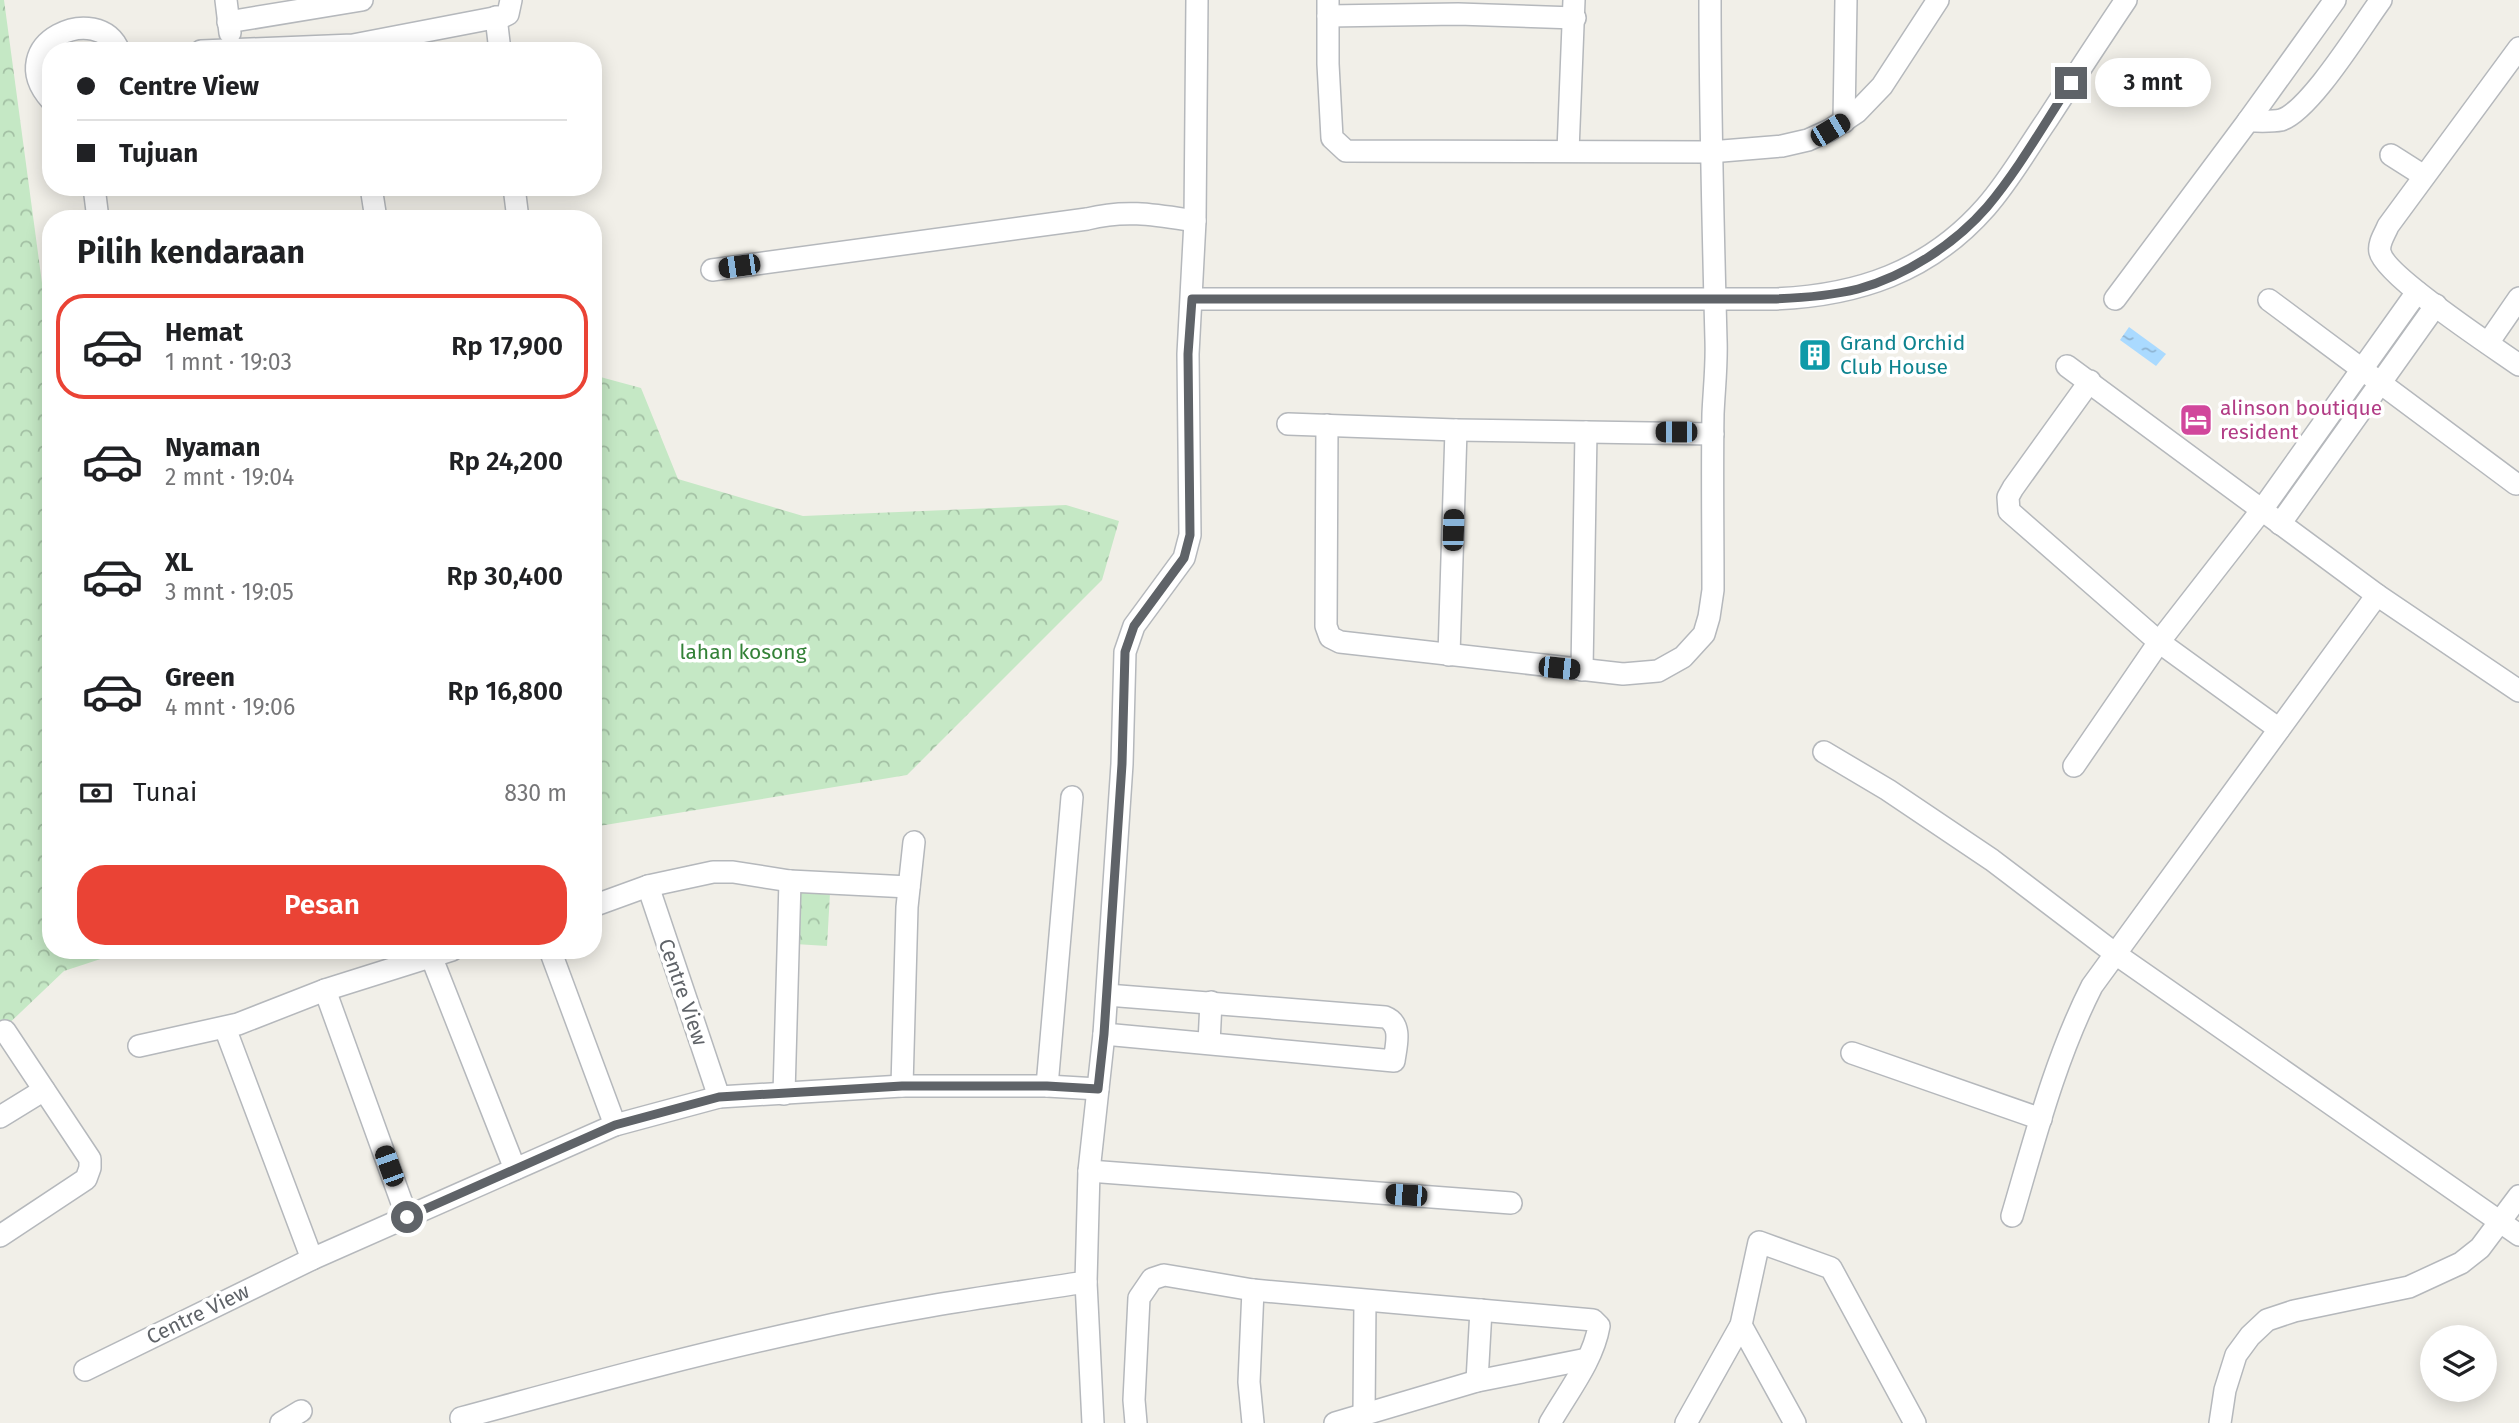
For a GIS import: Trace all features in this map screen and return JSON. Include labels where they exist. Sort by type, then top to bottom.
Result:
[{"type":"street","points":[[226,0],[231,42]]},
{"type":"street","points":[[228,22],[362,0]]},
{"type":"street","points":[[382,42],[496,18],[508,14],[511,0]]},
{"type":"street","points":[[1093,1423],[1086,1283],[1089,1171],[1107,995],[1122,764],[1125,652],[1134,626],[1184,558],[1190,535],[1188,354],[1195,220],[1197,0]]},
{"type":"street","points":[[1327,425],[1326,626],[1331,637],[1340,642],[1623,674],[1658,671],[1683,657],[1704,634],[1713,590],[1716,342],[1715,234],[1710,152],[1710,0]]},
{"type":"street","points":[[1844,122],[1846,0]]},
{"type":"street","points":[[1569,151],[1574,9],[1328,8],[1332,138],[1346,151],[1710,152],[1782,146],[1808,140],[1844,122],[1882,86],[1938,0]]},
{"type":"street","points":[[1192,299],[1714,300],[1812,298],[1860,289],[1910,267],[1961,233],[1987,206],[2126,0]]},
{"type":"street","points":[[2115,299],[2335,0]]},
{"type":"street","points":[[2248,121],[2280,120],[2295,113],[2311,97],[2381,0]]},
{"type":"street","points":[[42,91],[36,85],[28,64],[29,49],[35,35],[45,24],[58,16],[73,13],[88,15],[101,22],[112,33],[116,42]]},
{"type":"street","points":[[496,18],[499,42]]},
{"type":"street","points":[[2519,48],[2388,226],[2381,241],[2380,252],[2388,266],[2417,292],[2519,366]]},
{"type":"street","points":[[2391,155],[2424,176]]},
{"type":"street","points":[[712,270],[1109,214],[1132,212],[1195,220]]},
{"type":"street","points":[[2074,766],[2159,642],[2261,511],[2417,292]]},
{"type":"street","points":[[2488,343],[2519,298]]},
{"type":"street","points":[[2269,300],[2516,484]]},
{"type":"street","points":[[2280,524],[2436,305]]},
{"type":"street","points":[[2067,366],[2377,595],[2519,691]]},
{"type":"street","points":[[2090,381],[2013,488],[2007,503],[2010,511],[2159,642],[2279,729]]},
{"type":"street","points":[[1288,424],[1457,430],[1713,433]]},
{"type":"street","points":[[1449,655],[1457,430]]},
{"type":"street","points":[[1582,670],[1586,432]]},
{"type":"street","points":[[2012,1216],[2060,1058],[2075,1019],[2092,986],[2377,595]]},
{"type":"street","points":[[1824,751],[1993,860],[2117,955],[2519,1235]]},
{"type":"street","points":[[1047,1086],[1072,797]]},
{"type":"street","points":[[902,1086],[909,887],[914,842]]},
{"type":"street","points":[[602,903],[648,886],[713,872],[733,872],[790,881],[909,887]]},
{"type":"street","points":[[784,1094],[790,881]]},
{"type":"street","name":"Centre View","points":[[648,886],[719,1097]]},
{"type":"street","points":[[139,1046],[225,1028],[326,990],[423,959]]},
{"type":"street","points":[[444,959],[514,1169]]},
{"type":"street","points":[[553,959],[615,1125]]},
{"type":"street","points":[[326,990],[407,1217]]},
{"type":"street","points":[[1104,1034],[1394,1061],[1397,1040],[1395,1025],[1385,1017],[1107,995]]},
{"type":"street","points":[[1209,1043],[1211,1002]]},
{"type":"street","points":[[225,1028],[312,1259]]},
{"type":"street","points":[[0,1236],[86,1179],[90,1168],[90,1159],[5,1031]]},
{"type":"street","points":[[1852,1053],[2041,1119]]},
{"type":"street","name":"Centre View","points":[[85,1370],[312,1259],[615,1125],[719,1097],[902,1086],[1047,1086],[1098,1089]]},
{"type":"street","points":[[0,1117],[44,1090]]},
{"type":"street","points":[[1089,1171],[1511,1203]]},
{"type":"street","points":[[2220,1423],[2225,1391],[2236,1355],[2250,1336],[2267,1320],[2294,1311],[2409,1287],[2461,1263],[2480,1248],[2519,1196]]},
{"type":"street","points":[[1686,1423],[1741,1325],[1759,1242],[1831,1268],[1915,1423]]},
{"type":"street","points":[[1136,1423],[1134,1400],[1139,1298],[1152,1279],[1164,1275],[1253,1290],[1593,1320],[1599,1326],[1599,1331],[1587,1359],[1550,1423]]},
{"type":"street","points":[[461,1418],[665,1363],[810,1329],[930,1306],[1086,1283]]},
{"type":"street","points":[[1253,1290],[1249,1382],[1254,1423]]},
{"type":"street","points":[[1364,1414],[1365,1301]]},
{"type":"street","points":[[1477,1381],[1481,1310]]},
{"type":"street","points":[[1741,1325],[1795,1423]]},
{"type":"street","points":[[1335,1423],[1477,1381],[1587,1359]]},
{"type":"street","points":[[281,1423],[301,1411]]},
{"type":"green space","points":[[0,0],[4,0],[42,283],[42,959],[101,959],[64,971],[0,1032]]},
{"type":"green space","name":"lahan kosong","points":[[602,377],[641,388],[678,479],[803,516],[1066,505],[1119,521],[1102,580],[907,775],[602,826]]},
{"type":"green space","points":[[798,891],[830,893],[827,946],[795,944]]},
{"type":"water","points":[[2129,327],[2166,354],[2156,366],[2120,340]]},
{"type":"place","name":"Grand Orchid Club House","points":[[1815,355]]},
{"type":"place","name":"alinson boutique resident","points":[[2196,420]]},
{"type":"route","points":[[407,1217],[615,1125],[719,1097],[902,1086],[1047,1086],[1098,1089],[1122,764],[1125,652],[1134,626],[1184,558],[1190,535],[1188,354],[1192,299],[1773,299],[1812,298],[1860,289],[1910,267],[1961,233],[1987,206],[2011,174],[2071,83]]}]
